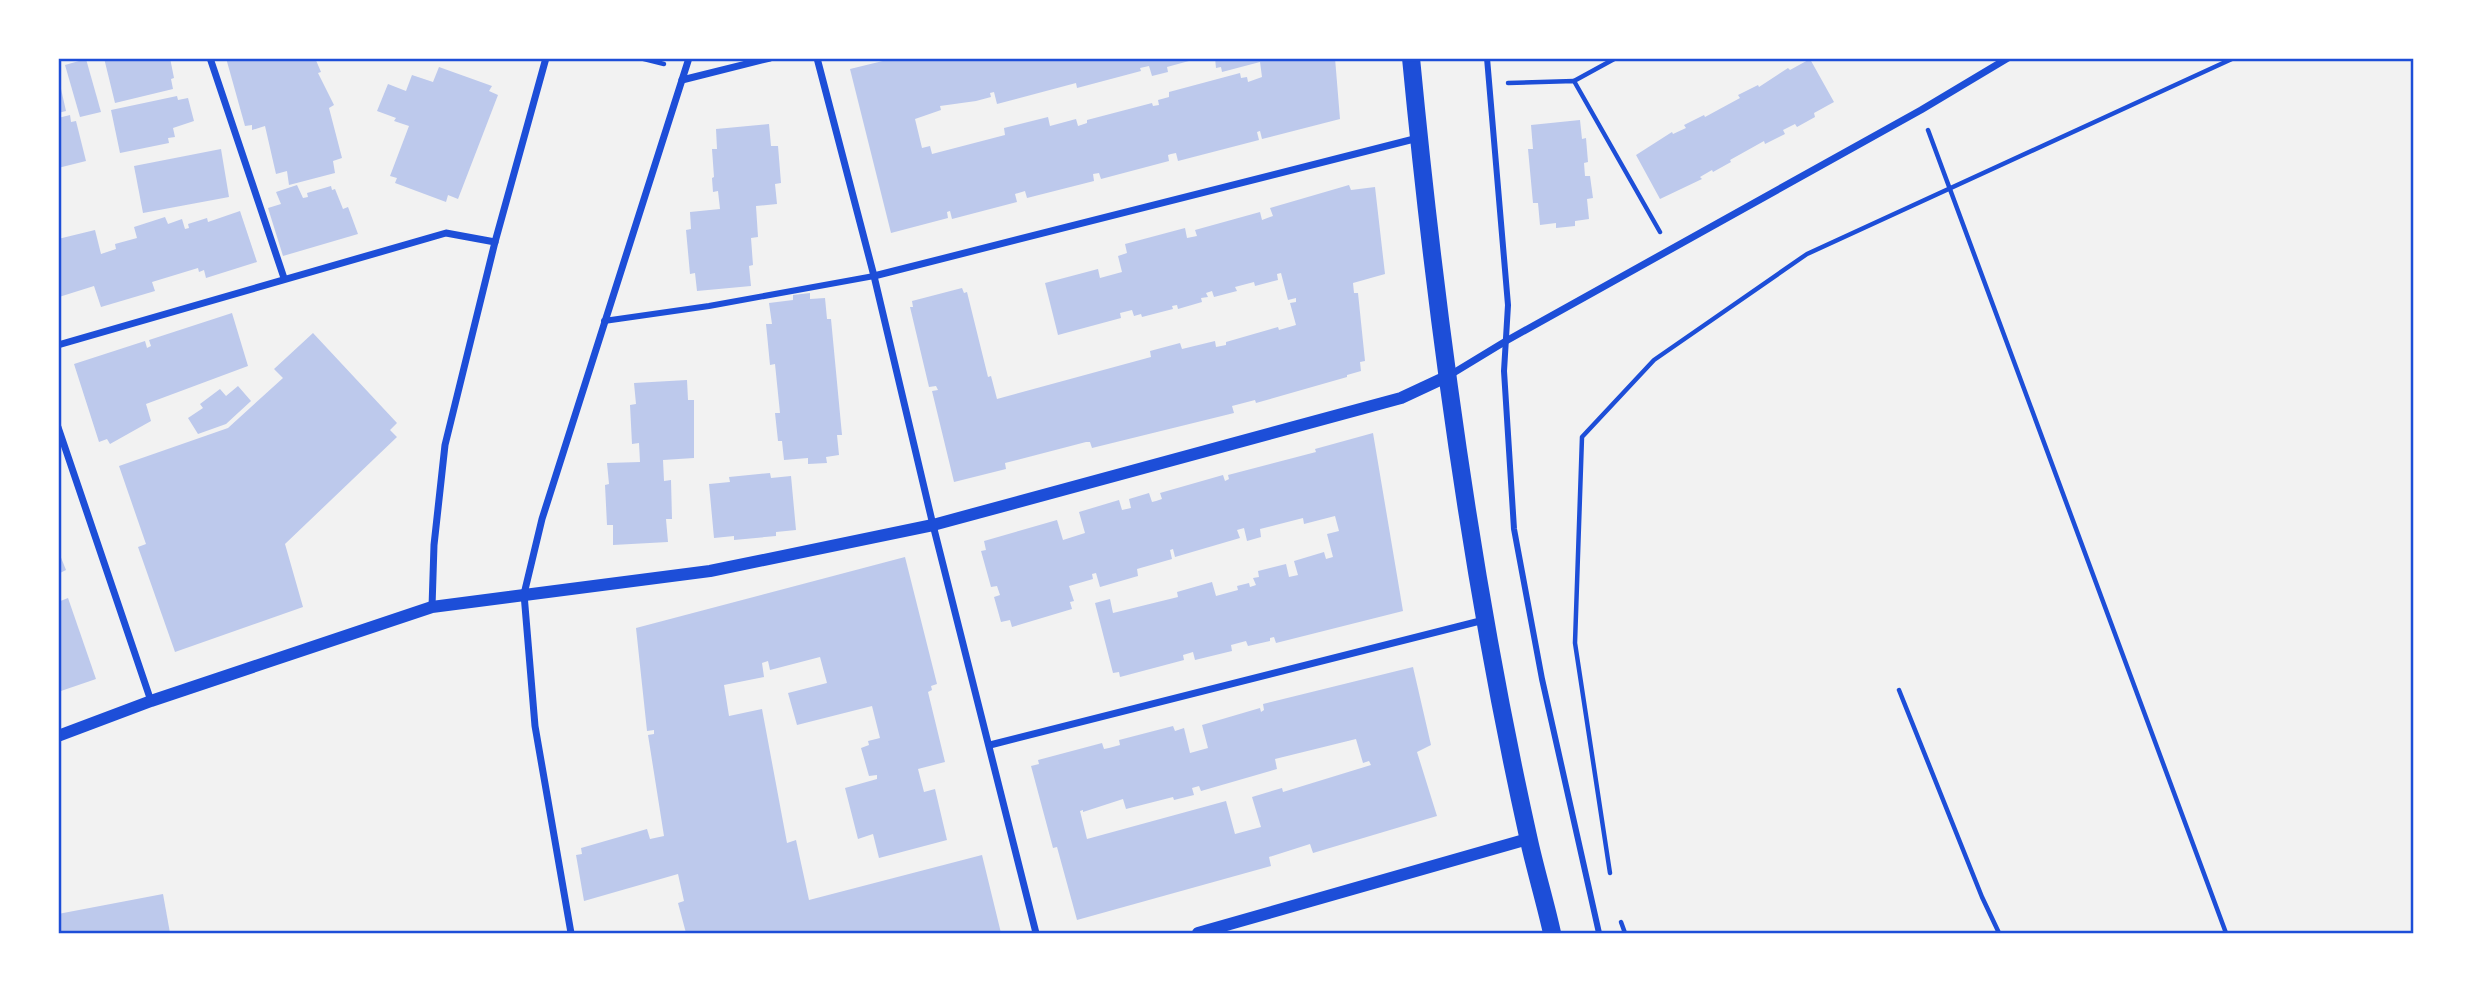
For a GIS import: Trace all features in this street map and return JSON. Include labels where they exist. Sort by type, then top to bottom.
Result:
[{"type":"main road","points":[[1411,58],[1446,377],[1484,620],[1528,839],[1552,933]]},
{"type":"street","points":[[210,58],[284,278]]},
{"type":"street","points":[[432,607],[434,545],[445,445],[495,242],[546,58]]},
{"type":"street","points":[[571,933],[535,726],[524,594],[542,519],[689,58]]},
{"type":"street","points":[[682,80],[770,58]]},
{"type":"street","points":[[817,58],[874,276],[933,525],[1036,933]]},
{"type":"street","points":[[1487,58],[1508,305],[1504,371],[1514,529],[1542,679],[1599,933]]},
{"type":"street","points":[[58,736],[151,701],[432,607],[710,571],[933,525],[1401,398],[1446,377],[1921,110],[2008,58]]},
{"type":"street","points":[[604,321],[709,306],[874,276],[1418,138]]},
{"type":"street","points":[[58,345],[446,233],[495,242]]},
{"type":"street","points":[[58,427],[151,701]]},
{"type":"street","points":[[990,745],[1484,620]]},
{"type":"street","points":[[1198,933],[1528,839]]},
{"type":"path","points":[[1490,83],[1574,81],[1616,58]]},
{"type":"path","points":[[1612,881],[1575,643],[1583,437],[1654,360],[1807,254],[2234,58]]},
{"type":"path","points":[[1574,81],[1670,249]]},
{"type":"path","points":[[1921,110],[2226,933]]},
{"type":"path","points":[[1899,690],[1977,886],[1999,933]]},
{"type":"path","points":[[1620,920],[1625,933]]},
{"type":"building","points":[[104,58],[170,58],[173,89],[115,103]]},
{"type":"building","points":[[226,58],[315,58],[321,72],[318,73],[334,105],[329,108],[342,158],[333,161],[335,173],[289,185],[287,171],[276,174],[265,126],[252,130],[252,125],[245,126]]},
{"type":"building","points":[[903,58],[904,61],[909,60],[908,58],[948,58],[948,61],[959,58],[1200,58],[1167,67],[1168,72],[1152,76],[1149,66],[1140,68],[1141,71],[1077,88],[1076,83],[997,104],[994,92],[990,93],[991,97],[976,101],[940,106],[941,110],[915,119],[922,148],[930,146],[932,154],[1005,135],[1004,128],[1048,117],[1050,126],[1076,119],[1078,126],[1087,123],[1087,120],[1152,103],[1153,106],[1159,105],[1158,100],[1169,97],[1169,92],[1240,73],[1241,78],[1247,77],[1248,82],[1262,77],[1260,62],[1222,72],[1221,67],[1216,68],[1215,58],[1335,58],[1340,119],[1262,139],[1260,131],[1257,132],[1259,140],[1178,161],[1176,153],[1171,154],[1168,155],[1169,161],[1101,179],[1099,173],[1093,174],[1094,181],[1027,198],[1025,191],[1015,194],[1017,202],[952,219],[950,211],[947,212],[948,218],[891,233],[850,69]]},
{"type":"building","points":[[86,59],[101,112],[80,117],[65,65]]},
{"type":"building","points":[[1810,59],[1834,102],[1797,127],[1795,124],[1783,130],[1785,134],[1765,144],[1764,141],[1730,160],[1731,162],[1700,177],[1702,179],[1660,199],[1636,155],[1672,132],[1673,134],[1686,128],[1684,125],[1740,98],[1738,95],[1758,85],[1759,87],[1788,68],[1790,70]]},
{"type":"building","points":[[439,67],[492,86],[489,91],[498,95],[458,199],[448,195],[446,202],[395,183],[397,178],[390,176],[409,126],[377,111],[388,84],[406,91],[412,75],[433,82]]},
{"type":"building","points":[[58,81],[66,111],[58,113]]},
{"type":"building","points":[[177,96],[178,100],[188,98],[194,121],[173,128],[175,137],[168,138],[169,143],[120,153],[111,110]]},
{"type":"building","points":[[70,115],[71,122],[76,121],[86,161],[58,168],[58,118]]},
{"type":"building","points":[[1580,120],[1582,139],[1586,138],[1588,162],[1584,163],[1585,176],[1590,176],[1593,198],[1587,199],[1589,219],[1575,221],[1575,226],[1556,228],[1556,223],[1540,225],[1538,203],[1533,203],[1528,149],[1533,149],[1531,125]]},
{"type":"building","points":[[769,124],[771,146],[778,146],[781,183],[775,184],[777,204],[756,206],[758,237],[751,238],[751,286],[697,291],[695,273],[690,274],[686,230],[691,229],[690,212],[720,209],[718,191],[713,192],[712,178],[712,149],[717,149],[716,129]]},
{"type":"building","points":[[221,149],[229,197],[143,213],[134,166]]},
{"type":"building","points":[[297,185],[303,198],[308,197],[307,193],[331,186],[332,190],[335,189],[343,209],[348,207],[358,234],[283,256],[268,208],[281,204],[276,192]]},
{"type":"building","points":[[1349,185],[1351,190],[1375,187],[1385,274],[1353,283],[1354,293],[1358,293],[1365,361],[1360,362],[1361,371],[1256,403],[1255,400],[1232,406],[1234,413],[1092,448],[1090,442],[1086,442],[1005,463],[1006,469],[954,482],[932,391],[938,390],[936,386],[929,387],[910,307],[913,307],[912,301],[962,288],[964,293],[967,292],[988,377],[991,376],[997,399],[1151,357],[1150,351],[1180,343],[1182,349],[1215,341],[1216,347],[1226,345],[1226,342],[1278,327],[1279,330],[1296,325],[1290,303],[1296,302],[1296,298],[1288,300],[1281,273],[1277,274],[1278,280],[1255,286],[1254,282],[1235,287],[1237,291],[1214,297],[1212,291],[1206,293],[1208,297],[1201,298],[1202,302],[1178,309],[1177,305],[1172,306],[1173,309],[1142,317],[1141,314],[1134,316],[1132,310],[1120,313],[1121,318],[1058,335],[1045,283],[1098,269],[1100,278],[1122,272],[1118,256],[1127,253],[1125,244],[1185,228],[1187,238],[1197,236],[1195,230],[1260,212],[1262,220],[1273,216],[1270,208]]},
{"type":"building","points":[[240,211],[257,262],[206,278],[204,270],[199,272],[198,268],[152,282],[155,291],[101,307],[94,286],[59,297],[58,239],[95,230],[101,254],[116,249],[115,244],[137,238],[134,227],[165,217],[168,224],[182,219],[185,229],[189,228],[188,224],[207,218],[208,222]]},
{"type":"building","points":[[810,293],[810,299],[825,298],[827,319],[831,319],[842,435],[837,435],[839,455],[826,457],[827,463],[808,464],[808,458],[784,460],[782,441],[778,441],[775,413],[780,413],[775,364],[770,365],[766,324],[772,324],[769,303],[793,300],[793,295]]},
{"type":"building","points":[[232,313],[248,366],[146,404],[151,421],[110,444],[107,439],[99,442],[74,364],[145,341],[147,348],[151,346],[149,340]]},
{"type":"building","points":[[313,333],[397,423],[390,430],[397,437],[285,544],[303,607],[175,652],[138,547],[146,544],[119,466],[228,428],[283,378],[274,369]]},
{"type":"building","points":[[687,380],[688,400],[694,400],[694,458],[663,460],[664,481],[671,480],[672,519],[666,519],[668,542],[613,545],[613,525],[607,525],[607,463],[640,462],[639,443],[632,444],[630,405],[636,404],[634,383]]},
{"type":"building","points":[[238,386],[251,401],[226,424],[198,434],[188,418],[203,408],[200,404],[220,389],[226,396]]},
{"type":"building","points":[[1373,433],[1403,611],[1276,643],[1274,637],[1270,638],[1270,641],[1248,646],[1246,641],[1231,645],[1232,651],[1195,660],[1193,652],[1183,655],[1184,660],[1120,677],[1119,672],[1113,673],[1095,603],[1110,599],[1113,613],[1178,597],[1177,592],[1212,582],[1216,596],[1238,590],[1237,586],[1249,583],[1250,587],[1256,585],[1253,578],[1259,577],[1258,571],[1286,564],[1289,577],[1298,575],[1294,561],[1324,552],[1326,559],[1333,557],[1327,534],[1339,531],[1335,516],[1304,524],[1303,518],[1260,529],[1261,537],[1247,541],[1244,528],[1237,530],[1240,538],[1175,557],[1173,549],[1170,550],[1172,559],[1137,569],[1138,576],[1100,587],[1096,573],[1092,574],[1093,579],[1069,586],[1074,601],[1070,602],[1072,609],[1012,627],[1010,620],[1001,622],[994,597],[1000,595],[997,586],[991,587],[981,551],[986,550],[984,541],[1057,520],[1063,540],[1085,533],[1079,512],[1119,500],[1122,510],[1131,508],[1129,499],[1149,493],[1152,502],[1156,501],[1162,499],[1160,493],[1223,475],[1225,481],[1229,479],[1228,475],[1316,452],[1315,449]]},
{"type":"building","points":[[770,473],[771,478],[791,476],[796,530],[776,532],[776,536],[734,540],[734,536],[714,538],[709,484],[730,482],[729,477]]},
{"type":"building","points":[[58,550],[66,570],[58,574]]},
{"type":"building","points":[[905,557],[937,684],[931,686],[932,690],[928,692],[945,762],[918,769],[924,792],[935,789],[947,840],[879,858],[873,834],[858,839],[845,788],[877,779],[877,775],[869,776],[861,748],[869,745],[868,741],[880,738],[872,706],[797,725],[788,693],[827,683],[820,657],[770,670],[768,661],[762,663],[764,677],[724,685],[729,716],[762,709],[787,843],[796,840],[809,900],[982,855],[1001,933],[686,933],[678,903],[684,901],[678,874],[584,901],[576,855],[582,854],[581,848],[647,829],[650,839],[664,836],[648,735],[654,734],[654,730],[647,731],[636,628]]},
{"type":"building","points":[[68,598],[96,679],[58,692],[58,602]]},
{"type":"building","points":[[1413,667],[1431,745],[1417,752],[1437,816],[1313,853],[1310,844],[1269,857],[1271,866],[1077,920],[1057,847],[1053,848],[1031,766],[1039,764],[1038,760],[1102,743],[1104,749],[1120,745],[1119,740],[1173,726],[1175,731],[1184,728],[1190,753],[1208,748],[1202,725],[1260,708],[1261,712],[1264,710],[1263,704]],"holes":[[[1356,739],[1363,763],[1369,761],[1371,765],[1283,792],[1282,788],[1252,797],[1261,827],[1235,834],[1226,801],[1087,839],[1080,811],[1123,799],[1126,809],[1173,797],[1174,800],[1194,795],[1192,788],[1199,786],[1201,791],[1277,769],[1275,759]]]},
{"type":"building","points":[[163,894],[170,933],[58,933],[58,914]]}]
